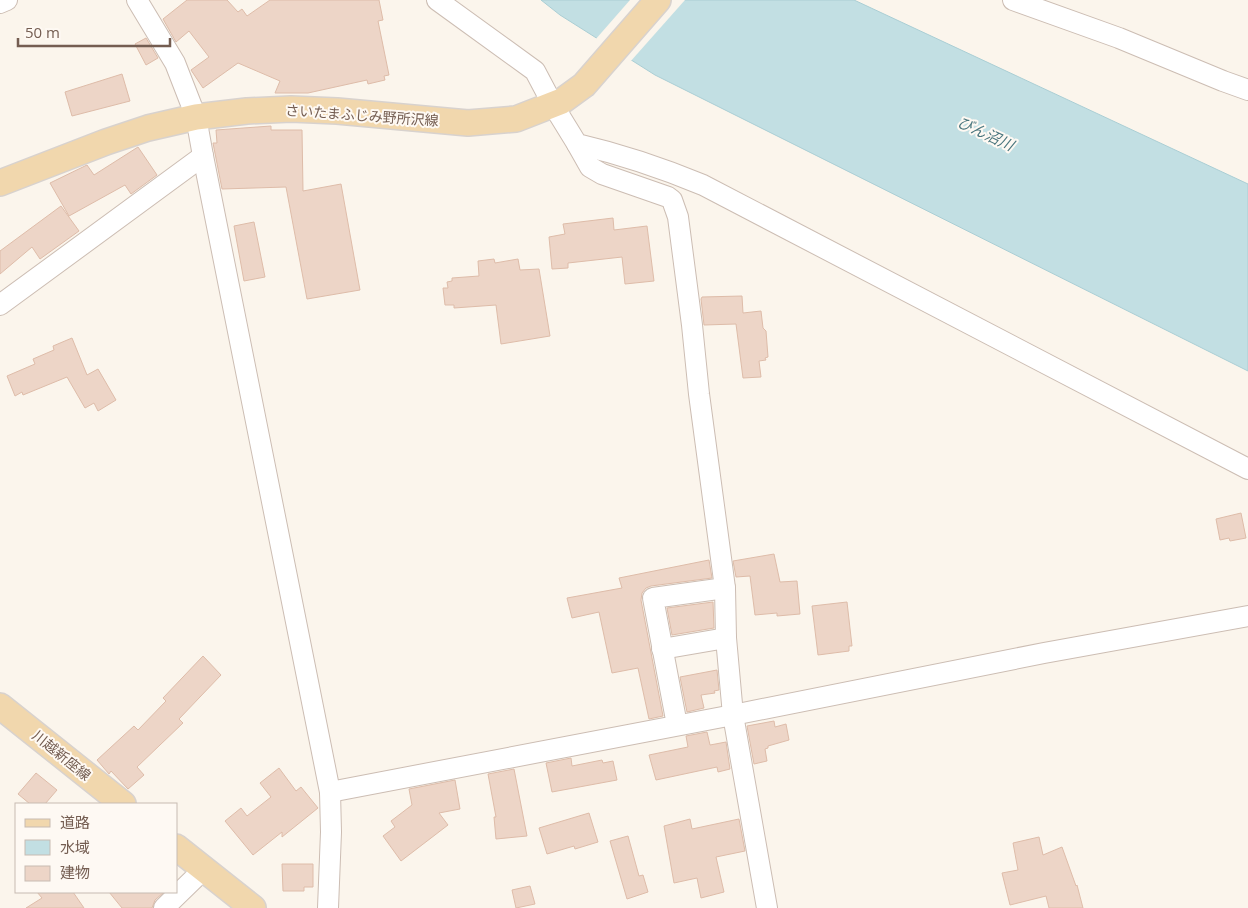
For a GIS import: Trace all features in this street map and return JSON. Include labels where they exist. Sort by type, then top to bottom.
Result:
[{"type":"main road","name":"さいたまふじみ野所沢線","points":[[0,183],[106,142],[148,128],[196,117],[247,111],[291,109],[337,111],[468,123],[516,119],[553,105],[570,96],[584,85],[658,0]]},
{"type":"main road","name":"川越新座線","points":[[0,706],[122,803]]},
{"type":"main road","points":[[178,849],[253,908]]},
{"type":"street","points":[[0,3],[7,0]]},
{"type":"street","points":[[137,0],[175,63],[196,117],[202,156],[330,792],[331,832],[328,908]]},
{"type":"street","points":[[438,0],[535,71],[590,167],[602,174],[668,197],[672,200],[676,209],[725,588],[726,638],[733,715],[767,908]]},
{"type":"street","points":[[1013,0],[1119,38],[1248,90]]},
{"type":"street","points":[[577,144],[609,151],[643,162],[703,185],[1248,469]]},
{"type":"street","points":[[0,305],[202,156]]},
{"type":"street","points":[[677,725],[653,598],[725,588]]},
{"type":"street","points":[[330,792],[1044,653],[1248,616]]},
{"type":"street","points":[[662,649],[726,638]]},
{"type":"street","points":[[164,908],[204,869]]},
{"type":"water","name":"びん沼川","points":[[541,0],[854,0],[1248,184],[1248,371],[655,75],[560,15]]},
{"type":"pier","points":[[630,0],[685,0],[630,62],[595,40]]},
{"type":"building","points":[[187,0],[227,0],[238,12],[242,9],[247,16],[270,0],[379,0],[383,20],[378,21],[389,75],[384,76],[385,80],[368,84],[367,80],[308,93],[275,93],[280,81],[238,63],[203,88],[191,70],[209,57],[189,31],[176,42],[163,19]]},
{"type":"building","points":[[146,38],[158,58],[146,65],[135,44]]},
{"type":"building","points":[[122,74],[130,101],[72,116],[65,92]]},
{"type":"building","points":[[271,126],[271,130],[302,130],[303,191],[341,184],[360,290],[307,299],[286,187],[222,189],[213,143],[217,143],[216,130]]},
{"type":"building","points":[[138,147],[157,175],[131,194],[125,185],[69,216],[50,183],[87,165],[94,175]]},
{"type":"building","points":[[61,206],[79,231],[40,259],[32,247],[0,274],[0,251]]},
{"type":"building","points":[[613,218],[614,230],[647,226],[654,281],[625,284],[622,257],[568,263],[568,268],[552,269],[549,237],[565,234],[563,224]]},
{"type":"building","points":[[254,222],[265,277],[244,281],[234,226]]},
{"type":"building","points":[[494,259],[495,263],[518,259],[520,270],[539,269],[550,336],[501,344],[496,305],[454,308],[454,305],[445,305],[443,288],[448,288],[447,282],[452,281],[452,278],[479,276],[478,261]]},
{"type":"building","points":[[742,296],[743,313],[761,311],[763,328],[766,331],[768,357],[765,358],[766,360],[759,361],[761,377],[743,378],[736,324],[704,325],[702,297]]},
{"type":"building","points":[[72,338],[87,375],[98,369],[116,400],[98,411],[94,403],[85,408],[67,377],[23,395],[22,392],[15,396],[7,376],[35,364],[33,359],[54,350],[53,346]]},
{"type":"building","points":[[1241,513],[1246,538],[1230,541],[1229,538],[1220,540],[1216,519]]},
{"type":"building","points":[[774,554],[780,582],[797,581],[800,614],[777,616],[777,613],[755,615],[750,576],[736,577],[733,561]]},
{"type":"building","points":[[709,560],[712,578],[651,586],[642,593],[641,600],[663,716],[649,719],[638,668],[612,673],[599,612],[572,618],[567,598],[622,588],[619,578]]},
{"type":"building","points":[[713,602],[714,628],[672,635],[667,608]]},
{"type":"building","points":[[847,602],[852,646],[849,646],[849,651],[818,655],[812,606]]},
{"type":"building","points":[[203,656],[221,675],[179,719],[183,723],[137,767],[144,775],[128,789],[111,771],[109,774],[97,760],[134,726],[138,730],[166,701],[163,698]]},
{"type":"building","points":[[717,670],[719,690],[714,691],[715,693],[701,695],[704,708],[687,712],[680,677]]},
{"type":"building","points":[[774,721],[775,727],[786,724],[789,740],[768,746],[765,749],[767,761],[754,764],[747,726]]},
{"type":"building","points":[[707,732],[710,745],[726,742],[730,769],[718,772],[717,767],[656,780],[649,755],[688,747],[686,736]]},
{"type":"building","points":[[571,758],[572,766],[602,760],[603,763],[613,761],[617,780],[552,792],[546,763]]},
{"type":"building","points":[[279,768],[296,791],[301,787],[318,808],[282,837],[282,832],[253,855],[225,821],[241,808],[247,816],[271,797],[260,783]]},
{"type":"building","points":[[514,769],[527,836],[496,839],[494,817],[496,817],[488,774]]},
{"type":"building","points":[[36,773],[57,790],[46,803],[29,803],[18,794]]},
{"type":"building","points":[[455,780],[460,809],[439,813],[448,825],[401,861],[383,836],[395,827],[391,821],[412,805],[409,789]]},
{"type":"building","points":[[589,813],[598,842],[575,849],[574,846],[547,854],[539,828]]},
{"type":"building","points":[[690,819],[692,829],[739,819],[745,851],[716,857],[724,892],[701,898],[697,878],[674,883],[664,826]]},
{"type":"building","points":[[628,836],[639,876],[643,875],[648,892],[627,899],[610,841]]},
{"type":"building","points":[[1039,837],[1043,855],[1062,847],[1077,885],[1083,908],[1049,908],[1046,896],[1010,905],[1002,873],[1018,870],[1013,843]]},
{"type":"building","points":[[282,864],[313,864],[313,887],[304,887],[304,891],[283,891]]},
{"type":"building","points":[[530,886],[535,904],[516,908],[512,890]]},
{"type":"building","points":[[38,893],[74,893],[84,908],[26,908],[42,898]]},
{"type":"building","points":[[110,893],[163,893],[155,900],[152,908],[122,908]]}]
